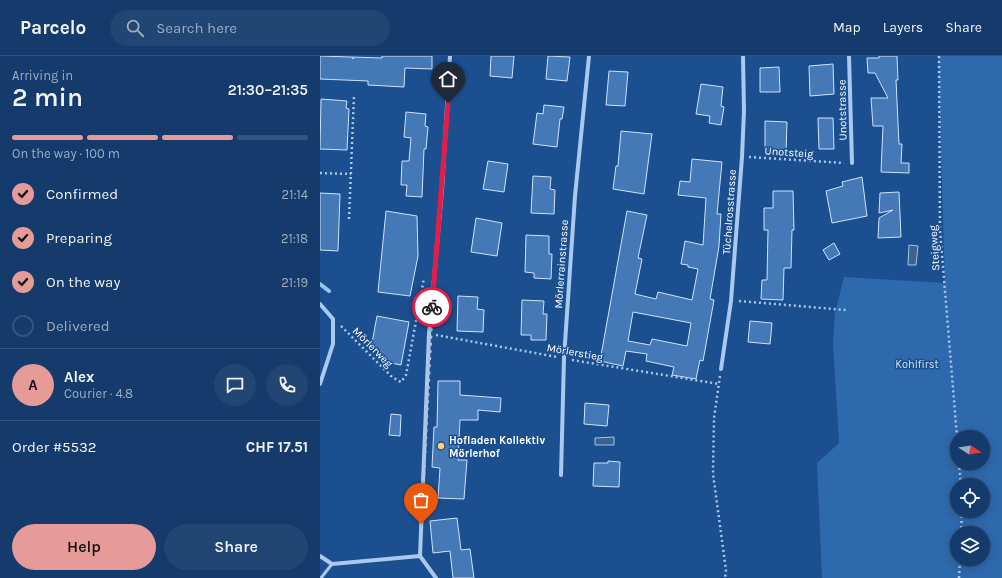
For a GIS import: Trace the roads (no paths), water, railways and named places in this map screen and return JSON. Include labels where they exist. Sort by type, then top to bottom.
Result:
[{"type":"street","points":[[436,578],[420,556],[429,334],[442,190],[450,56]]},
{"type":"street","name":"Mörlerrainstrasse","points":[[561,475],[564,358],[575,196],[589,56]]},
{"type":"street","name":"Tüchelrosstrasse","points":[[721,369],[731,301],[742,157],[744,111],[743,56]]},
{"type":"street","name":"Unotstrasse","points":[[849,56],[852,163]]},
{"type":"street","points":[[320,304],[334,319],[333,344],[320,384]]},
{"type":"street","points":[[320,556],[332,564],[420,556]]},
{"type":"lane","points":[[321,578],[332,564]]},
{"type":"waterway","points":[[320,284],[329,291]]},
{"type":"place","name":"Hofladen Kollektiv Mörlerhof","points":[[441,446]]},
{"type":"park label","name":"Kohlfirst","points":[[917,364]]}]
